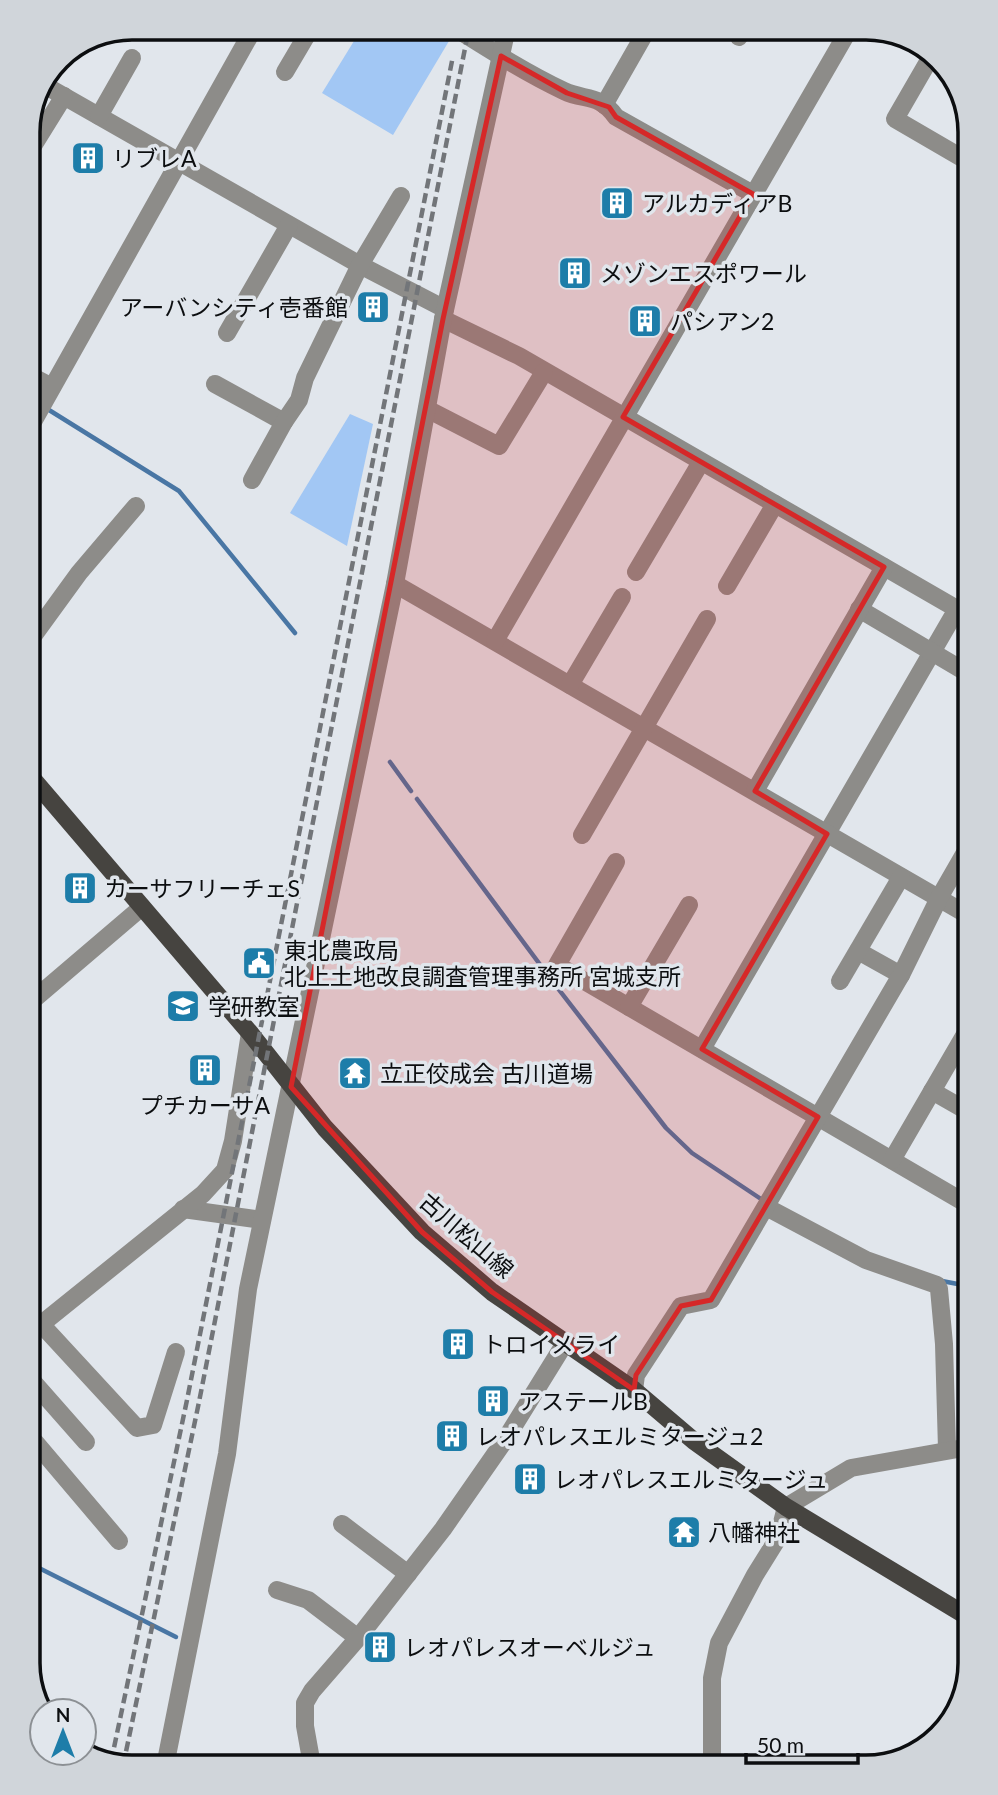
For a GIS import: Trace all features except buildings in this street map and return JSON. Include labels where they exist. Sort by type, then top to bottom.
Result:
[{"type":"main road","name":"古川松山線","points":[[40,786],[250,1033],[325,1128],[422,1233],[492,1292],[634,1390],[694,1441],[786,1507],[958,1611]]},
{"type":"street","points":[[40,409],[247,40]]},
{"type":"street","points":[[285,72],[304,40]]},
{"type":"street","points":[[475,40],[566,93],[589,97],[604,105],[616,117],[753,194]]},
{"type":"street","points":[[167,1755],[227,1454],[248,1289],[395,584],[444,314],[504,40]]},
{"type":"street","points":[[604,105],[641,40]]},
{"type":"street","points":[[495,641],[843,40]]},
{"type":"street","points":[[99,116],[132,58]]},
{"type":"street","points":[[927,64],[895,120],[958,156]]},
{"type":"street","points":[[51,89],[957,609],[702,1049]]},
{"type":"street","points":[[40,135],[64,96]]},
{"type":"street","points":[[252,480],[299,400],[305,378],[360,265],[401,196]]},
{"type":"street","points":[[227,334],[289,225]]},
{"type":"street","points":[[427,409],[499,446],[544,372]]},
{"type":"street","points":[[40,381],[52,387]]},
{"type":"street","points":[[215,384],[284,422]]},
{"type":"street","points":[[636,572],[701,462]]},
{"type":"street","points":[[727,586],[775,504]]},
{"type":"street","points":[[40,627],[79,573],[136,506]]},
{"type":"street","points":[[755,792],[884,567]]},
{"type":"street","points":[[395,584],[958,909]]},
{"type":"street","points":[[570,685],[622,597]]},
{"type":"street","points":[[859,609],[958,667]]},
{"type":"street","points":[[582,835],[707,619]]},
{"type":"street","points":[[616,862],[557,965],[958,1196]]},
{"type":"street","points":[[634,1390],[636,1375],[681,1306],[711,1300],[901,975],[958,865]]},
{"type":"street","points":[[840,981],[901,877]]},
{"type":"street","points":[[629,1007],[689,905]]},
{"type":"street","points":[[40,994],[142,907]]},
{"type":"street","points":[[858,951],[901,975]]},
{"type":"street","points":[[40,1325],[203,1194],[225,1170],[233,1141],[250,1033]]},
{"type":"street","points":[[892,1160],[958,1046]]},
{"type":"street","points":[[932,1091],[958,1106]]},
{"type":"street","points":[[766,1207],[866,1260],[937,1285],[944,1344],[947,1449]]},
{"type":"street","points":[[183,1209],[262,1220]]},
{"type":"street","points":[[40,1329],[137,1428],[153,1425],[176,1352]]},
{"type":"street","points":[[309,1755],[305,1703],[312,1691],[443,1529],[505,1440],[565,1343]]},
{"type":"street","points":[[40,1390],[86,1442]]},
{"type":"street","points":[[40,1448],[119,1541]]},
{"type":"street","points":[[712,1755],[712,1678],[719,1643],[778,1538],[786,1507],[851,1468],[958,1448]]},
{"type":"street","points":[[342,1524],[408,1574]]},
{"type":"street","points":[[277,1590],[307,1600],[358,1637]]},
{"type":"highlighted area","points":[[501,56],[567,93],[609,107],[616,117],[753,194],[623,417],[884,567],[755,791],[827,834],[702,1049],[818,1117],[711,1300],[681,1306],[636,1375],[634,1390],[492,1292],[422,1232],[291,1087],[443,319]]},
{"type":"shaded area","points":[[355,40],[450,40],[393,135],[322,93]]},
{"type":"shaded area","points":[[350,414],[373,424],[347,546],[290,513]]},
{"type":"waterway","points":[[49,410],[179,491],[295,633]]},
{"type":"waterway","points":[[390,762],[411,791]]},
{"type":"waterway","points":[[417,799],[666,1128],[692,1153],[761,1199]]},
{"type":"waterway","points":[[942,1281],[958,1284]]},
{"type":"waterway","points":[[40,1569],[176,1637]]},
{"type":"railway","points":[[125,1755],[199,1402],[467,40]]},
{"type":"railway","points":[[113,1753],[187,1400],[453,56]]},
{"type":"place","name":"リブレA","points":[[88,158]]},
{"type":"place","name":"アルカディアB","points":[[617,203]]},
{"type":"place","name":"メゾンエスポワール","points":[[575,273]]},
{"type":"place","name":"アーバンシティ壱番館","points":[[373,307]]},
{"type":"place","name":"パシアン2","points":[[645,321]]},
{"type":"place","name":"カーサフリーチェS","points":[[80,888]]},
{"type":"place","name":"東北農政局 北上土地改良調査管理事務所 宮城支所","points":[[259,963]]},
{"type":"place","name":"学研教室","points":[[183,1006]]},
{"type":"place","name":"プチカーサA","points":[[205,1070]]},
{"type":"place","name":"立正佼成会 古川道場","points":[[355,1073]]},
{"type":"place","name":"トロイメライ","points":[[458,1344]]},
{"type":"place","name":"アステールB","points":[[493,1401]]},
{"type":"place","name":"レオパレスエルミタージュ2","points":[[452,1436]]},
{"type":"place","name":"レオパレスエルミタージュ","points":[[530,1479]]},
{"type":"place","name":"八幡神社","points":[[684,1532]]},
{"type":"place","name":"レオパレスオーベルジュ","points":[[380,1647]]}]
